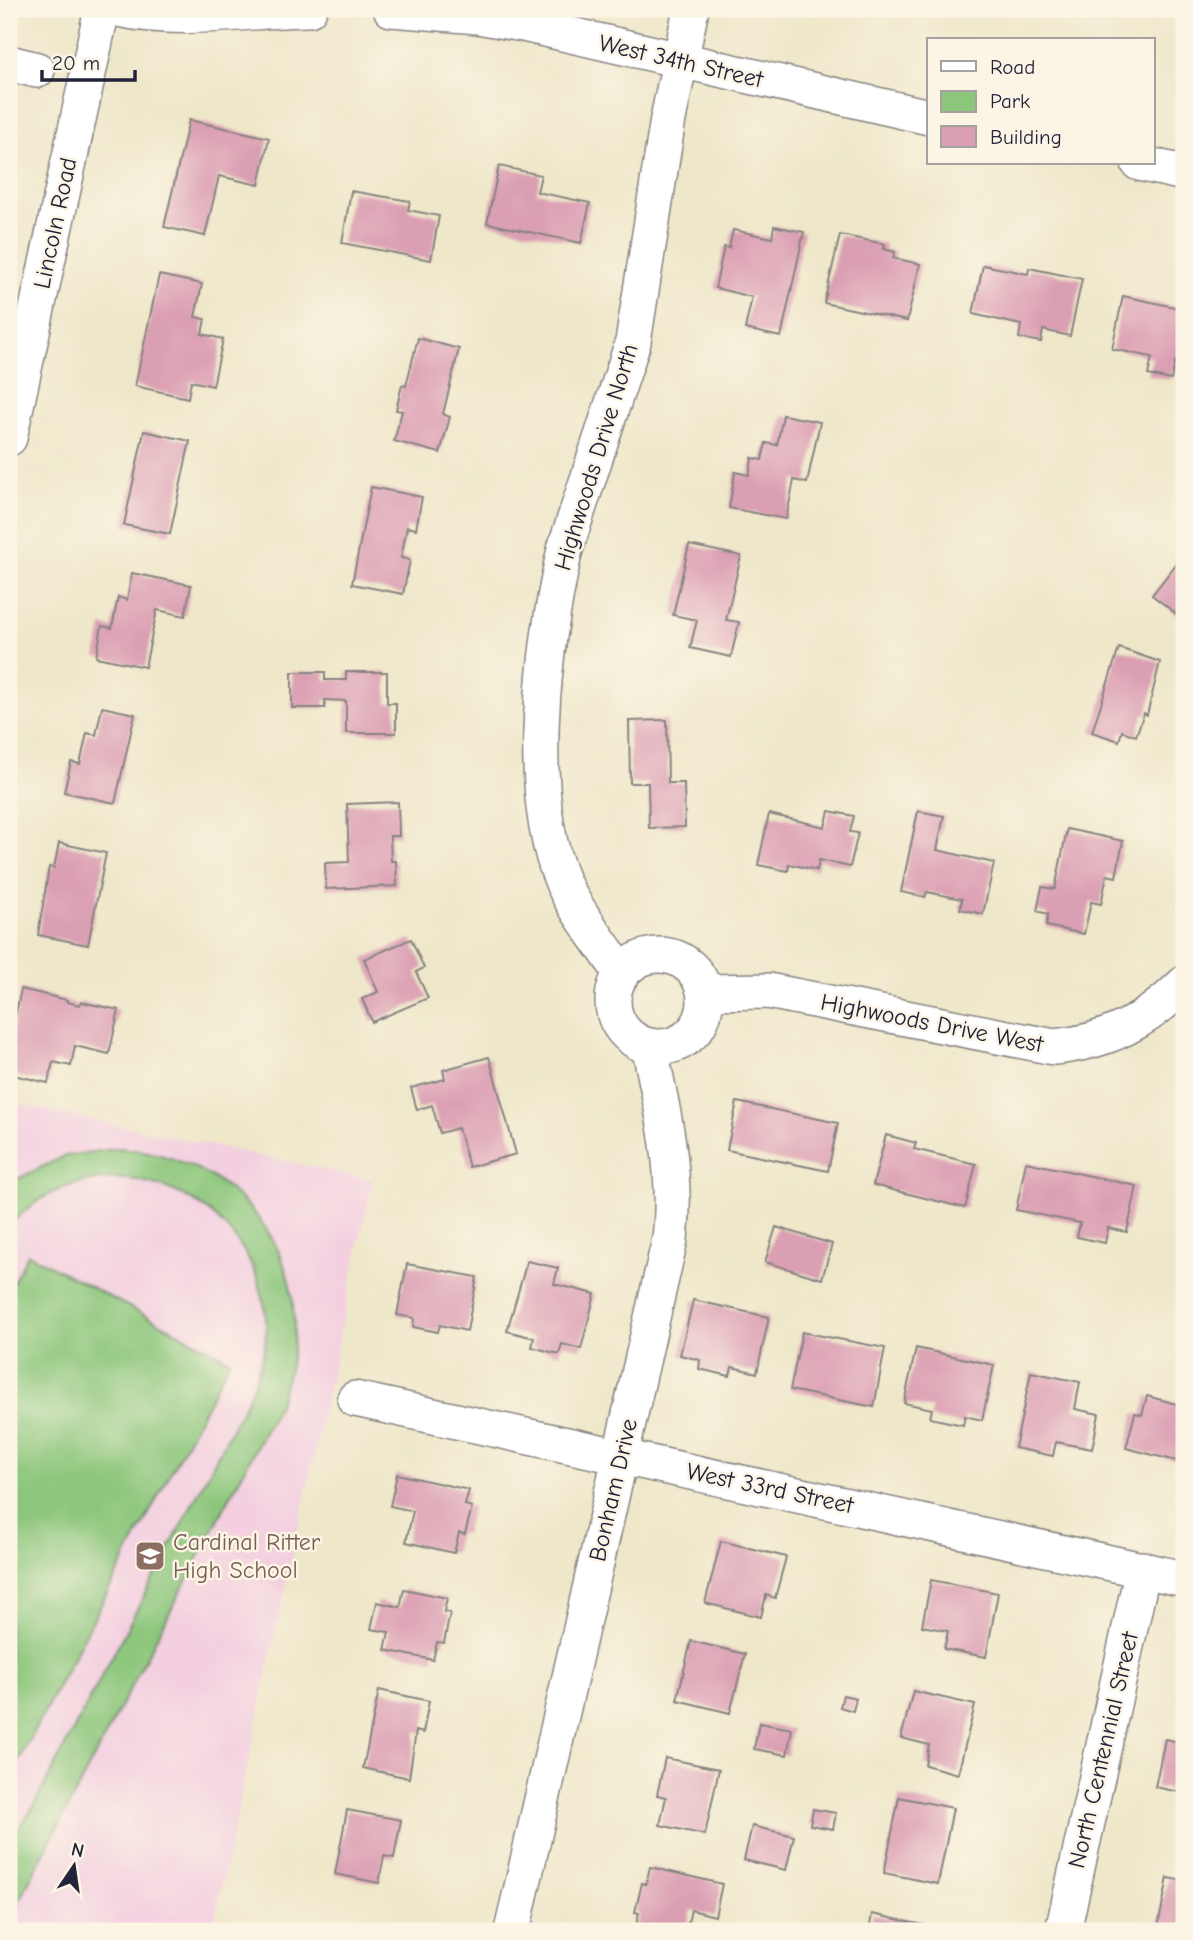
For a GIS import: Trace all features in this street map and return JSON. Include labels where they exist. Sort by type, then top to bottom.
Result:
[{"type":"street","name":"Lincoln Road","points":[[9,438],[102,9]]},
{"type":"street","points":[[118,9],[143,15],[193,15],[309,9]]},
{"type":"street","name":"West 34th Street","points":[[391,9],[478,16],[927,117]]},
{"type":"street","name":"Highwoods Drive North","points":[[621,973],[564,884],[555,860],[543,797],[544,699],[555,604],[565,549],[635,331],[679,62],[691,9]]},
{"type":"street","points":[[1144,164],[1184,173]]},
{"type":"street","points":[[646,956],[669,956],[689,966],[699,978],[705,992],[701,1021],[692,1033],[679,1042],[649,1046],[624,1030],[616,1017],[614,995],[621,973],[646,956]]},
{"type":"street","name":"Highwoods Drive West","points":[[705,992],[768,991],[1054,1047],[1082,1044],[1121,1032],[1156,1012],[1184,984]]},
{"type":"street","name":"Bonham Drive","points":[[512,1931],[673,1218],[663,1108],[649,1046]]},
{"type":"street","name":"West 33rd Street","points":[[355,1399],[1184,1579]]},
{"type":"street","name":"North Centennial Street","points":[[1063,1931],[1143,1569]]},
{"type":"shaded area","name":"Cardinal Ritter High School","points":[[9,1102],[373,1180],[212,1931],[9,1931]]},
{"type":"green space","points":[[121,1148],[170,1158],[211,1177],[245,1203],[271,1236],[287,1275],[294,1318],[290,1363],[275,1411],[9,1920],[9,1841],[32,1809],[249,1396],[266,1339],[266,1319],[256,1274],[234,1237],[203,1208],[167,1188],[126,1179],[85,1182],[45,1197],[9,1226],[9,1185],[15,1180],[65,1156]]},
{"type":"green space","points":[[28,1254],[230,1360],[9,1779],[9,1290]]},
{"type":"building","points":[[189,120],[269,138],[259,185],[219,176],[205,236],[164,227]]},
{"type":"building","points":[[499,166],[541,175],[537,192],[590,203],[581,243],[487,223]]},
{"type":"building","points":[[351,191],[410,201],[408,210],[439,216],[431,260],[342,243]]},
{"type":"building","points":[[774,226],[804,232],[781,337],[745,329],[752,297],[715,288],[724,247],[729,248],[733,230],[772,238]]},
{"type":"building","points":[[840,235],[885,244],[884,249],[895,252],[893,258],[920,264],[907,321],[824,303]]},
{"type":"building","points":[[983,265],[1028,274],[1029,268],[1082,279],[1070,336],[1043,330],[1041,342],[1019,338],[1021,325],[973,314]]},
{"type":"building","points":[[159,275],[202,284],[195,317],[205,319],[202,334],[223,339],[213,386],[191,381],[188,398],[135,386]]},
{"type":"building","points":[[1123,296],[1184,309],[1184,364],[1175,362],[1171,380],[1148,375],[1152,357],[1112,349]]},
{"type":"building","points":[[418,338],[459,349],[443,414],[450,417],[440,453],[394,441],[402,411],[396,410],[402,385],[406,386]]},
{"type":"building","points":[[783,415],[820,422],[807,483],[794,480],[786,519],[729,508],[735,472],[749,475],[752,458],[762,460],[766,443],[777,445]]},
{"type":"building","points":[[144,431],[190,441],[170,534],[124,525]]},
{"type":"building","points":[[371,487],[422,497],[416,529],[407,527],[401,558],[410,560],[403,594],[352,584]]},
{"type":"building","points":[[689,545],[741,556],[726,620],[739,622],[731,657],[690,648],[697,620],[673,615]]},
{"type":"building","points":[[1184,554],[1184,620],[1152,595]]},
{"type":"building","points":[[132,573],[191,585],[185,616],[157,610],[145,667],[96,657],[102,626],[112,628],[118,597],[127,600]]},
{"type":"building","points":[[1119,648],[1160,662],[1147,715],[1144,713],[1136,736],[1122,731],[1119,741],[1092,732]]},
{"type":"building","points":[[292,672],[325,672],[325,680],[346,680],[346,672],[387,672],[387,703],[396,703],[396,733],[346,733],[346,701],[325,700],[325,708],[292,708]]},
{"type":"building","points":[[102,707],[135,714],[115,803],[64,792],[71,762],[80,764],[87,733],[96,735]]},
{"type":"building","points":[[667,720],[668,783],[684,783],[685,827],[649,828],[648,783],[630,783],[629,721]]},
{"type":"building","points":[[398,802],[399,836],[390,836],[391,861],[396,861],[397,886],[326,889],[325,863],[349,862],[347,804]]},
{"type":"building","points":[[829,811],[854,816],[850,832],[858,833],[850,867],[819,860],[817,870],[789,864],[788,871],[758,865],[769,814],[825,827]]},
{"type":"building","points":[[918,811],[944,816],[937,850],[994,863],[983,914],[960,909],[962,899],[927,892],[925,897],[901,892]]},
{"type":"building","points":[[1067,829],[1123,841],[1116,877],[1107,875],[1101,904],[1091,902],[1084,934],[1046,926],[1048,914],[1037,911],[1042,887],[1055,889]]},
{"type":"building","points":[[59,843],[106,853],[88,945],[38,935],[49,867],[54,868]]},
{"type":"building","points":[[411,939],[424,968],[416,972],[428,998],[372,1022],[362,999],[378,992],[364,959]]},
{"type":"building","points":[[21,989],[80,1005],[81,1002],[119,1010],[109,1054],[75,1046],[71,1066],[53,1062],[48,1083],[9,1074],[9,1045]]},
{"type":"building","points":[[489,1057],[516,1154],[469,1167],[458,1128],[440,1133],[432,1105],[417,1110],[411,1088],[445,1079],[443,1070]]},
{"type":"building","points":[[737,1102],[838,1123],[828,1171],[727,1150]]},
{"type":"building","points":[[886,1135],[916,1143],[914,1149],[976,1164],[965,1208],[873,1185]]},
{"type":"building","points":[[1026,1162],[1137,1186],[1127,1232],[1108,1228],[1105,1243],[1077,1237],[1080,1223],[1016,1210]]},
{"type":"building","points":[[776,1227],[832,1244],[822,1279],[765,1262]]},
{"type":"building","points":[[527,1261],[558,1268],[554,1284],[595,1294],[581,1349],[562,1344],[559,1354],[532,1347],[534,1338],[507,1331]]},
{"type":"building","points":[[407,1264],[477,1277],[467,1331],[440,1325],[438,1332],[413,1327],[414,1318],[397,1315]]},
{"type":"building","points":[[693,1300],[769,1317],[757,1373],[732,1367],[730,1376],[699,1369],[700,1360],[680,1355]]},
{"type":"building","points":[[802,1332],[885,1348],[874,1407],[790,1390]]},
{"type":"building","points":[[916,1348],[994,1365],[982,1420],[965,1416],[963,1425],[930,1418],[932,1409],[904,1403]]},
{"type":"building","points":[[1031,1372],[1080,1382],[1075,1409],[1099,1414],[1092,1449],[1056,1442],[1053,1456],[1015,1448]]},
{"type":"building","points":[[1147,1396],[1184,1406],[1184,1463],[1126,1448],[1135,1413],[1142,1415]]},
{"type":"building","points":[[397,1474],[469,1490],[465,1505],[472,1507],[465,1534],[459,1533],[454,1553],[406,1542],[413,1511],[390,1506]]},
{"type":"building","points":[[721,1541],[786,1557],[775,1598],[766,1595],[761,1617],[705,1603]]},
{"type":"building","points":[[931,1580],[998,1593],[986,1657],[944,1649],[948,1631],[922,1626]]},
{"type":"building","points":[[404,1589],[447,1598],[444,1612],[450,1613],[444,1643],[437,1642],[433,1660],[385,1650],[389,1632],[371,1629],[377,1602],[400,1607]]},
{"type":"building","points":[[691,1641],[745,1654],[730,1713],[677,1700]]},
{"type":"building","points":[[379,1690],[429,1701],[423,1733],[416,1731],[409,1778],[363,1768]]},
{"type":"building","points":[[913,1691],[975,1705],[958,1774],[925,1765],[929,1745],[901,1738]]},
{"type":"building","points":[[843,1695],[856,1698],[853,1711],[840,1707]]},
{"type":"building","points":[[759,1723],[792,1729],[787,1755],[754,1749]]},
{"type":"building","points":[[1165,1739],[1184,1743],[1184,1793],[1155,1787]]},
{"type":"building","points":[[665,1758],[719,1769],[705,1835],[660,1825],[666,1797],[657,1795]]},
{"type":"building","points":[[899,1797],[953,1808],[938,1884],[884,1873]]},
{"type":"building","points":[[813,1809],[836,1813],[833,1829],[810,1825]]},
{"type":"building","points":[[347,1810],[401,1820],[394,1858],[384,1856],[379,1883],[335,1874]]},
{"type":"building","points":[[752,1826],[794,1836],[786,1870],[744,1860]]},
{"type":"building","points":[[650,1867],[722,1884],[715,1916],[691,1910],[686,1931],[635,1930],[639,1913],[635,1912],[642,1883],[646,1884]]},
{"type":"building","points":[[1168,1878],[1184,1881],[1184,1931],[1157,1931]]},
{"type":"building","points":[[872,1914],[933,1927],[932,1931],[869,1931]]},
{"type":"place","name":"Cardinal Ritter High School","points":[[150,1556]]}]
